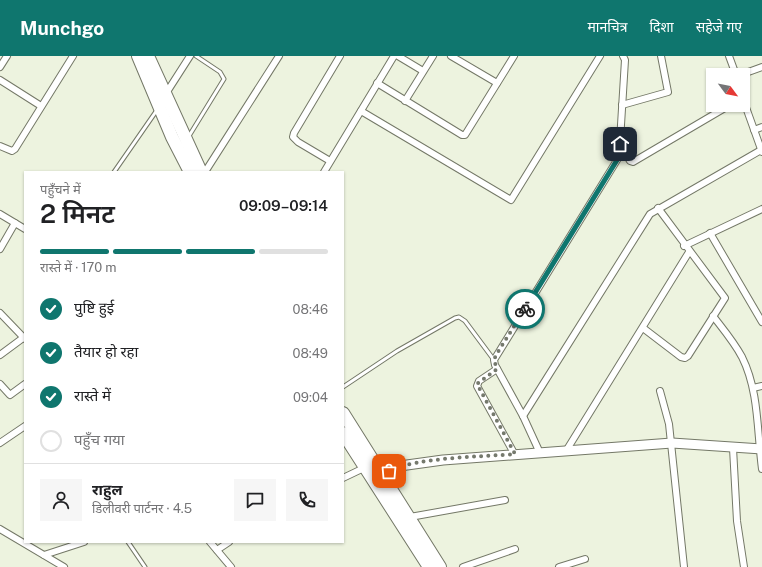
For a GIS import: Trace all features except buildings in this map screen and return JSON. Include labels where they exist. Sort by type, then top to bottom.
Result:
[{"type":"highway","points":[[138,56],[172,137],[189,171]]},
{"type":"highway","points":[[148,56],[201,171]]},
{"type":"highway","points":[[344,415],[429,567]]},
{"type":"highway","points":[[344,434],[366,467],[378,477],[410,517],[440,567]]},
{"type":"street","points":[[0,67],[7,56]]},
{"type":"street","points":[[0,146],[9,151],[15,149],[73,56]]},
{"type":"street","points":[[165,95],[190,56]]},
{"type":"street","points":[[206,171],[279,56]]},
{"type":"street","points":[[330,161],[298,142],[293,137],[340,56]]},
{"type":"street","points":[[325,171],[394,56]]},
{"type":"street","points":[[398,56],[423,71]]},
{"type":"street","points":[[405,101],[433,56]]},
{"type":"street","points":[[451,56],[497,83]]},
{"type":"street","points":[[377,83],[462,135],[465,135],[514,56]]},
{"type":"street","points":[[361,111],[511,200],[600,56]]},
{"type":"street","points":[[623,56],[625,60],[620,141],[622,148],[630,161],[633,162],[718,112]]},
{"type":"street","points":[[622,105],[668,92],[661,56]]},
{"type":"street","points":[[729,56],[733,68]]},
{"type":"street","points":[[750,71],[762,66]]},
{"type":"street","points":[[0,80],[41,106]]},
{"type":"street","points":[[523,416],[647,217],[658,208],[762,151],[748,112]]},
{"type":"street","points":[[754,130],[762,127]]},
{"type":"street","points":[[540,453],[523,416],[497,369],[494,360],[622,152],[622,148]]},
{"type":"street","points":[[643,328],[681,357],[685,358],[725,298],[684,246],[658,208]]},
{"type":"street","points":[[684,246],[762,208]]},
{"type":"street","points":[[0,214],[24,228]]},
{"type":"street","points":[[0,249],[15,223]]},
{"type":"street","points":[[710,233],[762,322]]},
{"type":"street","points":[[566,451],[690,252]]},
{"type":"street","points":[[0,313],[24,338],[0,355]]},
{"type":"street","points":[[713,316],[737,348],[747,368],[760,417],[762,469]]},
{"type":"street","points":[[497,369],[479,381],[477,386],[515,454]]},
{"type":"street","points":[[0,384],[10,395],[24,385]]},
{"type":"street","points":[[753,388],[762,386]]},
{"type":"street","points":[[660,391],[665,407],[672,442],[684,567]]},
{"type":"street","points":[[0,443],[24,427]]},
{"type":"street","points":[[378,477],[395,468],[419,463],[672,442],[761,449]]},
{"type":"street","points":[[733,448],[737,521],[744,567]]},
{"type":"street","points":[[344,478],[366,467]]},
{"type":"street","points":[[410,517],[505,500]]},
{"type":"street","points":[[0,529],[64,567]]},
{"type":"street","points":[[62,543],[64,548]]},
{"type":"street","points":[[44,555],[81,543]]},
{"type":"street","points":[[211,543],[231,567]]},
{"type":"street","points":[[217,550],[228,543]]},
{"type":"street","points":[[462,567],[515,549]]},
{"type":"street","points":[[559,567],[585,559]]},
{"type":"lane","points":[[186,141],[224,79],[220,72],[196,56]]},
{"type":"lane","points":[[115,171],[160,107]]},
{"type":"lane","points":[[344,386],[397,351],[459,317],[465,321],[494,360]]},
{"type":"lane","points":[[129,543],[145,567]]},
{"type":"way so far","points":[[389,471],[401,466],[419,463],[515,454],[477,384],[497,369],[494,360],[496,355],[525,309]]},
{"type":"route","points":[[525,309],[622,152],[620,144]]}]
